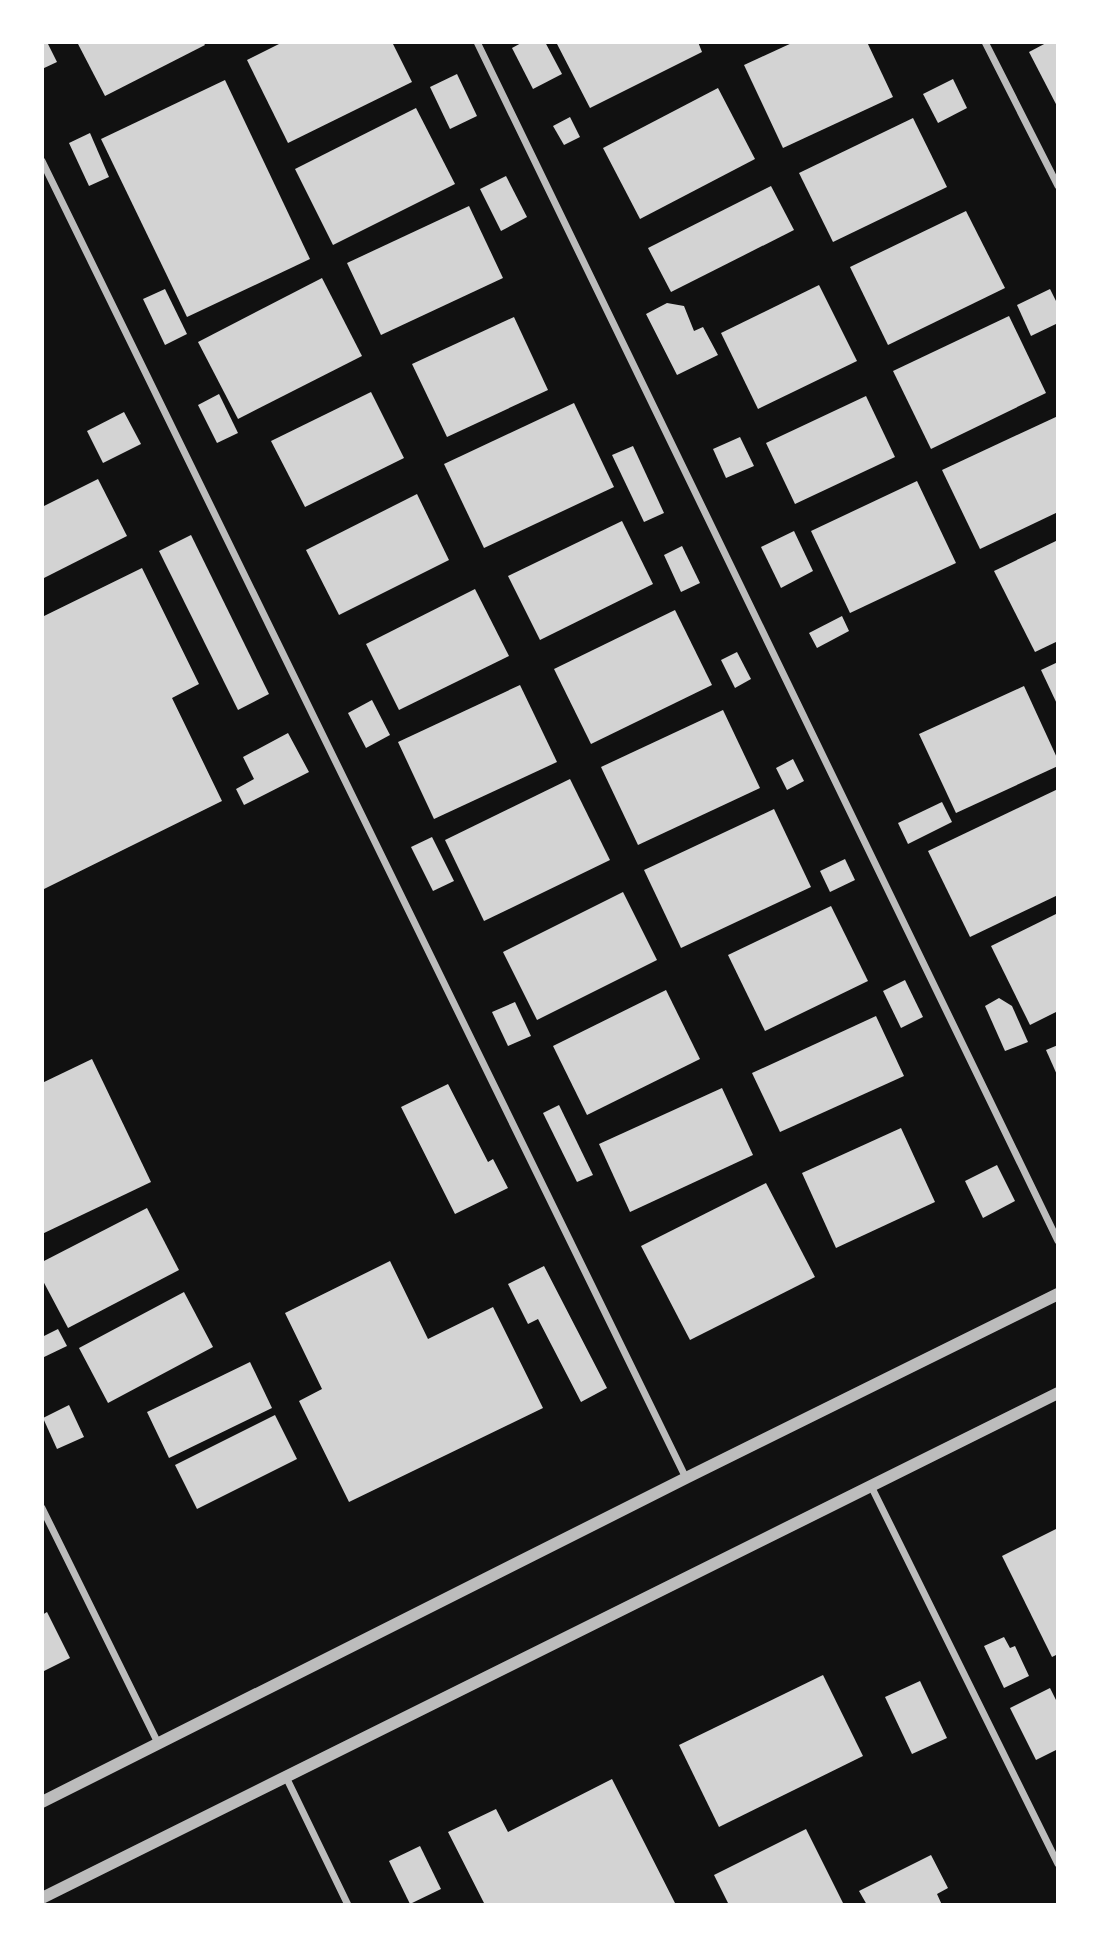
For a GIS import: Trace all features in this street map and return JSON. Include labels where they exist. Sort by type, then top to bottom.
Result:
[{"type":"street","points":[[477,42],[1058,1241]]},
{"type":"street","points":[[985,42],[1058,186]]},
{"type":"street","points":[[42,161],[686,1478]]},
{"type":"street","points":[[42,1802],[1058,1294]]},
{"type":"street","points":[[42,1898],[1058,1393]]},
{"type":"street","points":[[871,1486],[1058,1864]]},
{"type":"street","points":[[42,1508],[158,1744]]},
{"type":"street","points":[[285,1776],[348,1905]]},
{"type":"building","points":[[42,42],[47,42],[57,62],[42,69]]},
{"type":"building","points":[[77,42],[203,42],[205,45],[105,96]]},
{"type":"building","points":[[283,42],[392,42],[412,82],[288,143],[247,60]]},
{"type":"building","points":[[523,42],[545,42],[562,74],[533,89],[512,48]]},
{"type":"building","points":[[556,42],[698,42],[702,52],[590,108]]},
{"type":"building","points":[[794,42],[867,42],[893,97],[783,148],[744,65]]},
{"type":"building","points":[[1048,42],[1058,42],[1058,108],[1029,52]]},
{"type":"building","points":[[457,74],[477,116],[450,129],[430,87]]},
{"type":"building","points":[[953,79],[967,108],[938,123],[923,94]]},
{"type":"building","points":[[225,80],[310,259],[187,317],[101,139]]},
{"type":"building","points":[[718,88],[755,159],[640,219],[603,148]]},
{"type":"building","points":[[416,108],[455,184],[333,245],[295,169]]},
{"type":"building","points":[[570,117],[580,137],[564,145],[553,126]]},
{"type":"building","points":[[913,118],[947,187],[833,242],[799,173]]},
{"type":"building","points":[[90,133],[109,177],[89,186],[69,143]]},
{"type":"building","points":[[506,176],[527,217],[501,231],[480,189]]},
{"type":"building","points":[[771,186],[794,230],[671,292],[648,248]]},
{"type":"building","points":[[469,206],[503,278],[381,335],[347,263]]},
{"type":"building","points":[[966,211],[1005,288],[888,345],[850,267]]},
{"type":"building","points":[[322,278],[362,356],[238,419],[198,342]]},
{"type":"building","points":[[819,285],[857,361],[758,409],[721,333]]},
{"type":"building","points":[[165,289],[187,334],[165,345],[143,299]]},
{"type":"building","points":[[1050,289],[1058,305],[1058,323],[1031,336],[1017,305]]},
{"type":"building","points":[[667,303],[684,306],[694,331],[703,327],[718,355],[677,375],[646,314]]},
{"type":"building","points":[[1009,316],[1046,393],[931,449],[893,371]]},
{"type":"building","points":[[514,317],[548,390],[447,437],[412,364]]},
{"type":"building","points":[[371,392],[404,458],[305,507],[271,441]]},
{"type":"building","points":[[219,394],[238,433],[217,443],[198,405]]},
{"type":"building","points":[[866,396],[895,457],[795,504],[766,443]]},
{"type":"building","points":[[574,403],[614,487],[484,548],[444,464]]},
{"type":"building","points":[[124,412],[141,444],[103,463],[87,431]]},
{"type":"building","points":[[1058,416],[1058,512],[980,549],[942,470]]},
{"type":"building","points":[[740,437],[754,466],[726,478],[713,449]]},
{"type":"building","points":[[633,446],[664,513],[644,522],[612,455]]},
{"type":"building","points":[[98,479],[127,536],[42,579],[42,507]]},
{"type":"building","points":[[917,481],[956,563],[850,613],[811,531]]},
{"type":"building","points":[[417,494],[449,560],[339,615],[306,550]]},
{"type":"building","points":[[622,521],[653,584],[540,640],[508,576]]},
{"type":"building","points":[[794,531],[813,571],[781,588],[761,547]]},
{"type":"building","points":[[191,535],[269,694],[238,710],[159,551]]},
{"type":"building","points":[[1058,540],[1058,641],[1035,652],[994,571]]},
{"type":"building","points":[[682,546],[700,583],[681,592],[664,555]]},
{"type":"building","points":[[142,568],[199,684],[172,698],[222,801],[42,890],[42,617]]},
{"type":"building","points":[[475,589],[509,656],[399,710],[366,644]]},
{"type":"building","points":[[675,610],[712,685],[591,744],[554,669]]},
{"type":"building","points":[[842,616],[849,631],[817,648],[809,633]]},
{"type":"building","points":[[737,652],[751,679],[735,688],[721,660]]},
{"type":"building","points":[[1058,662],[1058,706],[1041,670]]},
{"type":"building","points":[[520,685],[557,762],[434,819],[398,742]]},
{"type":"building","points":[[1024,686],[1058,760],[1058,766],[956,813],[919,734]]},
{"type":"building","points":[[372,700],[390,735],[366,748],[348,713]]},
{"type":"building","points":[[723,710],[760,788],[638,845],[601,767]]},
{"type":"building","points":[[288,733],[309,772],[244,805],[236,789],[254,779],[243,757]]},
{"type":"building","points":[[793,759],[804,781],[787,790],[776,768]]},
{"type":"building","points":[[570,779],[610,860],[484,921],[445,840]]},
{"type":"building","points":[[1058,789],[1058,895],[970,937],[928,851]]},
{"type":"building","points":[[942,802],[952,822],[908,844],[898,823]]},
{"type":"building","points":[[774,809],[811,887],[681,948],[644,870]]},
{"type":"building","points":[[432,837],[454,881],[433,891],[411,847]]},
{"type":"building","points":[[845,859],[855,880],[830,892],[820,871]]},
{"type":"building","points":[[623,892],[657,960],[537,1020],[503,952]]},
{"type":"building","points":[[831,906],[868,981],[765,1031],[728,955]]},
{"type":"building","points":[[1058,913],[1058,1011],[1030,1025],[991,946]]},
{"type":"building","points":[[905,980],[923,1017],[901,1028],[883,991]]},
{"type":"building","points":[[666,990],[700,1059],[587,1115],[553,1046]]},
{"type":"building","points":[[999,998],[1012,1006],[1028,1042],[1005,1051],[985,1006]]},
{"type":"building","points":[[515,1002],[531,1036],[508,1046],[492,1012]]},
{"type":"building","points":[[876,1016],[904,1076],[780,1132],[752,1073]]},
{"type":"building","points":[[1058,1045],[1058,1077],[1046,1050]]},
{"type":"building","points":[[92,1059],[151,1182],[42,1234],[42,1083]]},
{"type":"building","points":[[448,1084],[488,1162],[493,1159],[508,1188],[455,1214],[401,1107]]},
{"type":"building","points":[[722,1088],[753,1155],[630,1212],[599,1144]]},
{"type":"building","points":[[559,1105],[593,1175],[577,1182],[543,1113]]},
{"type":"building","points":[[901,1128],[935,1202],[836,1248],[802,1173]]},
{"type":"building","points":[[997,1165],[1015,1201],[983,1218],[965,1181]]},
{"type":"building","points":[[766,1183],[815,1277],[690,1340],[641,1246]]},
{"type":"building","points":[[147,1208],[179,1270],[68,1328],[42,1279],[42,1262]]},
{"type":"building","points":[[390,1261],[428,1339],[493,1307],[543,1408],[349,1502],[299,1401],[322,1389],[285,1313]]},
{"type":"building","points":[[544,1266],[607,1388],[581,1402],[538,1319],[528,1324],[508,1284]]},
{"type":"building","points":[[184,1292],[213,1347],[108,1403],[79,1348]]},
{"type":"building","points":[[58,1329],[67,1346],[42,1358],[42,1337]]},
{"type":"building","points":[[250,1362],[272,1408],[169,1458],[147,1412]]},
{"type":"building","points":[[69,1405],[84,1437],[57,1449],[43,1418]]},
{"type":"building","points":[[275,1415],[297,1459],[197,1509],[175,1465]]},
{"type":"building","points":[[1058,1528],[1058,1654],[1052,1657],[1002,1556]]},
{"type":"building","points":[[47,1612],[70,1658],[42,1672],[42,1615]]},
{"type":"building","points":[[1004,1637],[1010,1648],[1015,1646],[1029,1676],[1004,1688],[984,1646]]},
{"type":"building","points":[[823,1675],[863,1756],[719,1827],[679,1745]]},
{"type":"building","points":[[920,1681],[947,1738],[912,1754],[885,1697]]},
{"type":"building","points":[[1050,1688],[1058,1704],[1058,1749],[1036,1760],[1010,1708]]},
{"type":"building","points":[[612,1779],[676,1905],[485,1905],[448,1832],[496,1809],[508,1832]]},
{"type":"building","points":[[806,1829],[844,1905],[729,1905],[714,1875]]},
{"type":"building","points":[[420,1846],[441,1889],[410,1904],[389,1861]]},
{"type":"building","points":[[931,1855],[948,1888],[937,1894],[942,1905],[867,1905],[859,1891]]}]
